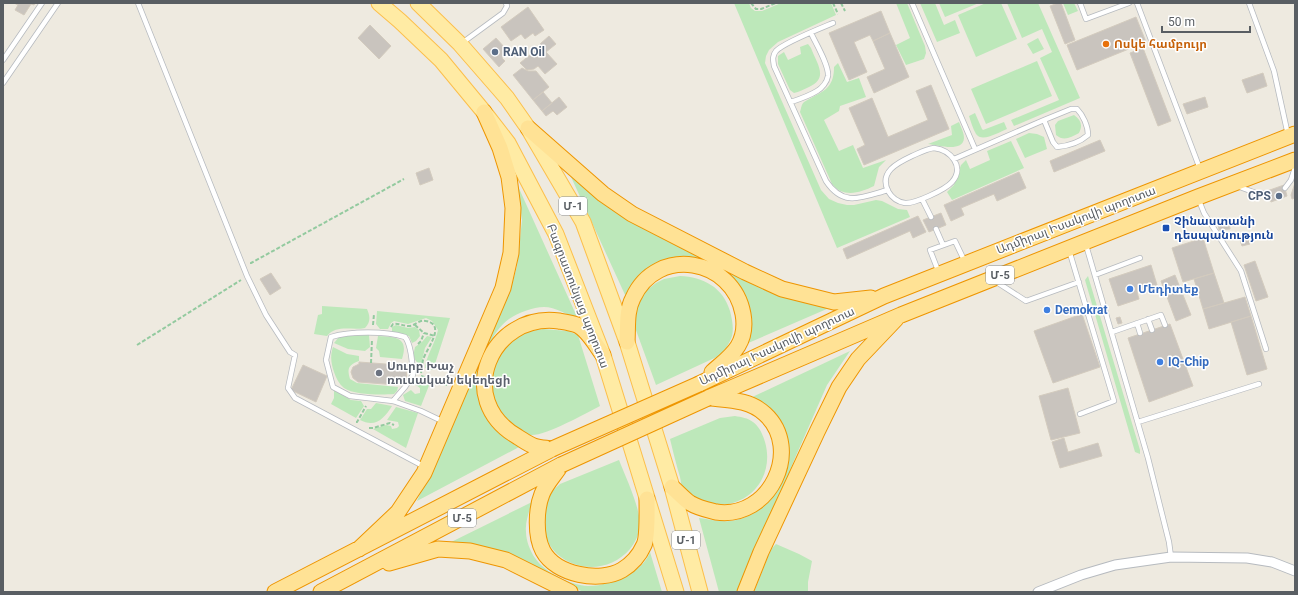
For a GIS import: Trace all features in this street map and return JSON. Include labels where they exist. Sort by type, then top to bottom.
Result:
[{"type":"highway","points":[[359,549],[398,512],[426,468],[503,288],[511,253],[513,208],[509,177],[500,148],[484,112]]},
{"type":"highway","points":[[528,128],[603,194],[632,214],[745,272],[782,289],[834,302],[884,296]]},
{"type":"highway","name":"Ադմիրալ Իսակովի պողոտա","points":[[275,592],[552,449],[699,384],[884,296],[1292,135]]},
{"type":"highway","name":"Ադմիրալ Իսակովի պողոտա","points":[[321,592],[561,466],[708,398],[901,314],[1295,160]]},
{"type":"highway","points":[[626,342],[629,307],[633,297],[647,278],[669,266],[680,264],[698,265],[716,272],[730,284],[738,297],[742,308],[744,327],[738,347],[699,384]]},
{"type":"highway","points":[[745,592],[764,545],[817,432],[840,387],[858,359],[901,314]]},
{"type":"highway","points":[[552,449],[534,446],[509,432],[498,422],[490,411],[483,386],[486,371],[494,351],[500,342],[522,327],[535,322],[550,320],[577,325],[584,330],[603,355]]},
{"type":"highway","points":[[672,487],[691,504],[708,510],[725,513],[744,509],[763,498],[776,479],[780,468],[781,445],[778,434],[765,414],[740,400],[708,398]]},
{"type":"highway","points":[[561,466],[546,486],[542,495],[538,509],[537,532],[543,551],[553,562],[571,572],[596,577],[608,575],[622,570],[636,558],[645,543],[647,499]]},
{"type":"highway","points":[[363,570],[438,549],[470,551],[506,560],[570,592]]},
{"type":"main road","name":"Բագրատունյաց պողոտա","points":[[379,3],[440,60],[508,143],[556,234],[603,355],[647,499]]},
{"type":"main road","name":"Մ-1","points":[[418,3],[460,44],[494,82],[528,128],[582,222],[626,342],[672,487],[700,592]]},
{"type":"main road","name":"Մ-1","points":[[647,499],[676,592]]},
{"type":"street","points":[[1038,592],[1065,581],[1115,565],[1171,557],[1247,558],[1272,562],[1295,571]]},
{"type":"street","points":[[1051,592],[1065,581]]},
{"type":"lane","points":[[3,60],[42,3]]},
{"type":"lane","points":[[3,83],[58,3]]},
{"type":"lane","points":[[138,3],[247,276],[266,315],[290,352],[296,355],[288,388],[295,398],[426,468]]},
{"type":"lane","points":[[460,44],[503,13],[507,6],[506,3]]},
{"type":"lane","points":[[912,3],[975,149]]},
{"type":"lane","points":[[1080,3],[1086,19],[1129,3]]},
{"type":"lane","points":[[1137,3],[1200,171]]},
{"type":"lane","points":[[1249,3],[1274,71],[1292,135]]},
{"type":"lane","points":[[833,23],[780,48],[773,55],[774,66],[792,102],[826,181],[833,191],[843,197],[856,198],[888,190]]},
{"type":"lane","points":[[792,102],[816,92],[826,82],[828,77],[827,69],[811,33]]},
{"type":"lane","points":[[954,160],[975,149],[1044,120],[1071,109],[1077,109],[1081,113],[1088,130],[1088,135],[1084,139],[1057,147],[1044,120]]},
{"type":"lane","points":[[934,148],[942,148],[948,152],[954,160],[956,170],[955,178],[951,183],[922,199],[907,204],[894,199],[888,190],[886,180],[888,173],[897,163],[928,149],[934,148]]},
{"type":"lane","points":[[1285,188],[1291,180],[1295,168]]},
{"type":"lane","points":[[1232,184],[1256,193],[1269,194]]},
{"type":"lane","points":[[1198,197],[1204,213],[1241,271],[1266,349]]},
{"type":"lane","points":[[922,199],[931,217]]},
{"type":"lane","points":[[936,229],[943,245]]},
{"type":"lane","points":[[939,274],[930,250],[943,245],[955,241],[965,264]]},
{"type":"lane","points":[[1085,241],[1148,458],[1169,542],[1171,557]]},
{"type":"lane","points":[[1068,248],[1114,401],[1080,414]]},
{"type":"lane","points":[[1095,275],[1140,258]]},
{"type":"lane","points":[[992,278],[1026,301],[1079,282]]},
{"type":"lane","points":[[1112,332],[1161,315],[1165,325]]},
{"type":"lane","points":[[1148,319],[1152,330]]},
{"type":"lane","points":[[1137,323],[1140,334]]},
{"type":"lane","points":[[393,401],[405,388],[413,375],[408,341],[405,337],[364,332],[341,333],[330,337],[326,360],[333,387],[350,396],[393,401],[421,411],[445,422]]},
{"type":"lane","points":[[1138,422],[1259,384]]},
{"type":"path","points":[[751,3],[756,9],[761,10],[776,3]]},
{"type":"path","points":[[833,3],[838,14]]},
{"type":"path","points":[[841,3],[845,11]]},
{"type":"path","points":[[137,345],[247,276],[251,262],[404,179]]},
{"type":"path","points":[[390,335],[393,324],[409,326],[416,325],[418,322],[425,320],[432,324],[435,330],[435,336],[423,360],[421,376],[452,387]]},
{"type":"path","points":[[416,325],[424,333],[435,336]]},
{"type":"path","points":[[408,346],[416,345],[421,342],[424,333]]},
{"type":"path","points":[[357,422],[369,399]]},
{"type":"path","points":[[351,419],[362,425]]},
{"type":"path","points":[[367,428],[373,428],[390,423],[394,425]]},
{"type":"green space","points":[[734,3],[749,3],[751,8],[755,11],[762,11],[781,3],[831,3],[836,15],[778,42],[769,50],[765,63],[821,190],[829,199],[847,205],[876,200],[882,201],[898,209],[907,210],[910,217],[837,248]]},
{"type":"green space","points":[[896,3],[907,3],[925,46],[926,53],[924,59],[906,65],[896,45],[910,38]]},
{"type":"green space","points":[[920,3],[935,3],[944,25],[955,20],[960,33],[937,42]]},
{"type":"green space","points":[[939,3],[979,3],[945,17]]},
{"type":"green space","points":[[986,3],[1001,3],[1017,39],[976,57],[958,15]]},
{"type":"green space","points":[[1007,3],[1038,3],[1080,98],[1014,126],[1011,120],[1059,100],[1040,58],[1052,52],[1042,29],[1022,38]]},
{"type":"green space","points":[[1063,3],[1074,3],[1078,11],[1068,15]]},
{"type":"green space","points":[[1038,38],[1044,49],[1033,54],[1027,44]]},
{"type":"green space","points":[[808,44],[820,70],[819,79],[809,87],[794,93],[790,90],[778,64],[778,56],[784,52],[788,60],[801,54],[800,47]]},
{"type":"green space","points":[[1037,61],[1052,96],[986,124],[971,89]]},
{"type":"green space","points":[[838,63],[847,82],[859,78],[866,97],[840,106],[839,111],[824,120],[839,151],[853,145],[863,168],[886,160],[879,167],[874,186],[863,191],[852,193],[841,191],[832,184],[800,112],[803,103],[821,92],[831,83],[834,67]]},
{"type":"green space","points":[[975,113],[983,130],[1004,122],[1007,129],[991,136],[979,136],[975,132],[969,116]]},
{"type":"green space","points":[[1074,115],[1081,123],[1079,133],[1065,138],[1056,135],[1055,125],[1058,121]]},
{"type":"green space","points":[[959,122],[963,132],[963,143],[955,147],[928,144],[952,135],[951,126]]},
{"type":"green space","points":[[1029,133],[1044,137],[1047,149],[1025,158],[1016,139]]},
{"type":"green space","points":[[1011,141],[1024,168],[952,200],[947,192],[954,185],[961,165],[966,160],[970,169],[990,160],[987,151]]},
{"type":"green space","points":[[566,166],[617,211],[836,305],[746,344],[750,336],[751,325],[743,293],[736,282],[725,272],[677,258],[665,260],[646,270],[630,288],[626,297]]},
{"type":"green space","points":[[517,184],[578,319],[553,308],[540,307],[530,309],[517,315],[509,319],[501,326],[488,346],[480,370],[478,394],[480,404],[486,418],[496,430],[521,446],[417,501],[513,281],[517,266],[522,220]]},
{"type":"green space","points":[[680,276],[704,281],[717,290],[727,303],[731,314],[733,333],[729,344],[721,355],[656,385],[633,322],[635,304],[643,293],[656,283],[664,279]]},
{"type":"green space","points":[[1088,276],[1140,454],[1135,452],[1085,280]]},
{"type":"green space","points":[[322,306],[367,309],[369,321],[365,328],[335,330],[327,336],[314,334],[318,315],[322,314]]},
{"type":"green space","points":[[377,311],[450,318],[433,370],[425,368],[426,361],[438,330],[432,321],[426,318],[408,324],[394,321],[388,329],[380,329],[376,324]]},
{"type":"green space","points":[[396,325],[408,328],[415,327],[419,330],[420,336],[412,343],[409,336],[392,333],[392,327]]},
{"type":"green space","points":[[543,329],[568,331],[578,335],[600,406],[555,429],[536,435],[530,435],[512,424],[502,414],[492,389],[492,376],[496,363],[502,352],[511,342],[525,333]]},
{"type":"green space","points":[[369,335],[370,347],[365,351],[348,349],[334,343],[339,337],[343,336]]},
{"type":"green space","points":[[378,336],[395,338],[402,342],[404,352],[402,359],[380,357],[379,351],[376,348]]},
{"type":"green space","points":[[427,336],[432,337],[425,348],[421,365],[415,360],[414,350],[415,347]]},
{"type":"green space","points":[[333,347],[347,354],[359,356],[359,361],[349,368],[350,379],[357,383],[398,387],[397,391],[394,394],[368,394],[354,392],[344,388],[338,381],[333,369],[331,356]]},
{"type":"green space","points":[[850,351],[827,385],[795,458],[741,592],[719,592],[699,518],[717,521],[737,520],[751,515],[758,510],[770,500],[778,487],[787,455],[748,399]]},
{"type":"green space","points":[[422,382],[430,383],[421,406],[405,401],[403,395],[411,390],[415,394],[420,393],[420,388],[416,385]]},
{"type":"green space","points":[[334,390],[351,400],[361,401],[364,406],[356,418],[331,404],[334,398]]},
{"type":"green space","points":[[376,403],[392,406],[386,415],[375,423],[360,420],[367,409],[371,409]]},
{"type":"green space","points":[[396,407],[418,413],[406,448],[373,429],[386,425],[391,426],[392,429],[397,428],[399,426],[398,422],[387,420]]},
{"type":"green space","points":[[735,416],[753,422],[759,428],[765,442],[767,456],[766,469],[761,481],[754,490],[744,498],[733,503],[720,505],[700,501],[685,492],[682,488],[670,439],[720,418]]},
{"type":"green space","points":[[619,460],[640,520],[639,533],[635,541],[630,549],[622,556],[614,562],[604,565],[585,567],[566,560],[553,550],[546,536],[544,509],[548,497],[560,484]]},
{"type":"green space","points":[[532,502],[526,524],[526,535],[531,552],[535,558],[552,573],[574,584],[593,586],[603,584],[634,571],[644,563],[650,552],[662,592],[583,592],[560,580],[439,548]]},
{"type":"green space","points":[[776,544],[812,561],[808,582],[808,592],[754,592],[771,549]]},
{"type":"building","points":[[14,3],[35,3],[34,5],[31,4],[24,15],[15,10],[18,5]]},
{"type":"building","points":[[1061,3],[1075,40],[1065,44],[1050,6]]},
{"type":"building","points":[[528,7],[544,30],[535,36],[533,33],[525,39],[521,34],[511,41],[501,27]]},
{"type":"building","points":[[881,11],[890,33],[873,41],[870,35],[854,42],[867,72],[849,80],[829,33]]},
{"type":"building","name":"Ոսկե համբույր","points":[[1136,17],[1146,42],[1077,70],[1067,45]]},
{"type":"building","points":[[370,25],[391,46],[379,59],[358,38]]},
{"type":"building","points":[[890,33],[909,77],[874,93],[867,77],[885,69],[873,41]]},
{"type":"building","points":[[549,36],[556,44],[546,52],[557,64],[545,74],[538,66],[534,69],[527,70],[520,63],[541,46],[540,44]]},
{"type":"building","name":"RAN Oil","points":[[496,38],[505,48],[502,50],[506,55],[502,58],[505,61],[499,67],[483,49]]},
{"type":"building","points":[[1143,48],[1171,121],[1158,126],[1130,53]]},
{"type":"building","points":[[522,68],[528,71],[536,71],[549,87],[533,100],[513,75]]},
{"type":"building","points":[[1263,73],[1267,86],[1247,93],[1242,80]]},
{"type":"building","points":[[931,85],[949,129],[864,165],[857,149],[865,145],[849,108],[872,98],[888,137],[928,120],[916,91]]},
{"type":"building","points":[[543,92],[552,103],[542,111],[533,100]]},
{"type":"building","points":[[559,97],[567,107],[557,115],[553,111],[546,116],[542,111]]},
{"type":"building","points":[[1205,97],[1208,107],[1187,114],[1183,104]]},
{"type":"building","points":[[1100,140],[1105,151],[1054,172],[1050,161]]},
{"type":"building","points":[[429,168],[433,180],[420,185],[416,173]]},
{"type":"building","points":[[1019,172],[1026,188],[997,201],[994,194],[961,208],[964,215],[951,221],[944,205]]},
{"type":"building","points":[[1295,183],[1295,198],[1292,199],[1291,195]]},
{"type":"building","points":[[1284,185],[1287,196],[1271,202],[1267,191]]},
{"type":"building","points":[[941,213],[946,225],[929,232],[923,220]]},
{"type":"building","points":[[918,216],[926,232],[913,238],[910,231],[847,259],[843,249]]},
{"type":"building","points":[[1229,219],[1230,229],[1219,230],[1218,220]]},
{"type":"building","points":[[1247,235],[1250,244],[1242,246],[1239,237]]},
{"type":"building","points":[[1203,238],[1214,273],[1183,282],[1172,248]]},
{"type":"building","points":[[1255,261],[1268,297],[1256,301],[1244,265]]},
{"type":"building","name":"Մեդիտեք","points":[[1151,265],[1157,285],[1137,292],[1139,299],[1118,306],[1109,279]]},
{"type":"building","points":[[271,273],[281,288],[270,295],[260,279]]},
{"type":"building","points":[[1214,273],[1224,303],[1203,309],[1194,279]]},
{"type":"building","points":[[1175,275],[1191,315],[1176,321],[1161,281]]},
{"type":"building","points":[[1245,297],[1251,316],[1209,329],[1203,309]]},
{"type":"building","points":[[1082,314],[1100,367],[1053,383],[1034,331]]},
{"type":"building","points":[[1251,316],[1267,369],[1247,375],[1231,322]]},
{"type":"building","points":[[1120,317],[1122,323],[1118,324],[1116,318]]},
{"type":"building","name":"IQ-Chip","points":[[1170,324],[1193,386],[1149,402],[1128,338]]},
{"type":"building","name":"Սուրբ Խաչ ռուսական եկեղեցի","points":[[359,362],[399,365],[399,369],[407,370],[406,380],[398,380],[398,385],[358,382],[353,378],[351,372],[353,367],[359,364]]},
{"type":"building","points":[[303,365],[327,376],[316,402],[291,390]]},
{"type":"building","points":[[1068,388],[1080,433],[1051,440],[1039,396]]},
{"type":"building","points":[[1064,438],[1068,452],[1098,443],[1102,456],[1060,468],[1052,442]]},
{"type":"place","name":"Ոսկե համբույր","points":[[1106,44]]},
{"type":"place","name":"RAN Oil","points":[[495,52]]},
{"type":"place","name":"CPS","points":[[1279,196]]},
{"type":"place","name":"Չինաստանի դեսպանություն","points":[[1166,228]]},
{"type":"place","name":"Մեդիտեք","points":[[1130,289]]},
{"type":"place","name":"Demokrat","points":[[1047,310]]},
{"type":"place","name":"IQ-Chip","points":[[1160,362]]},
{"type":"place","name":"Սուրբ Խաչ ռուսական եկեղեցի","points":[[379,373]]}]
